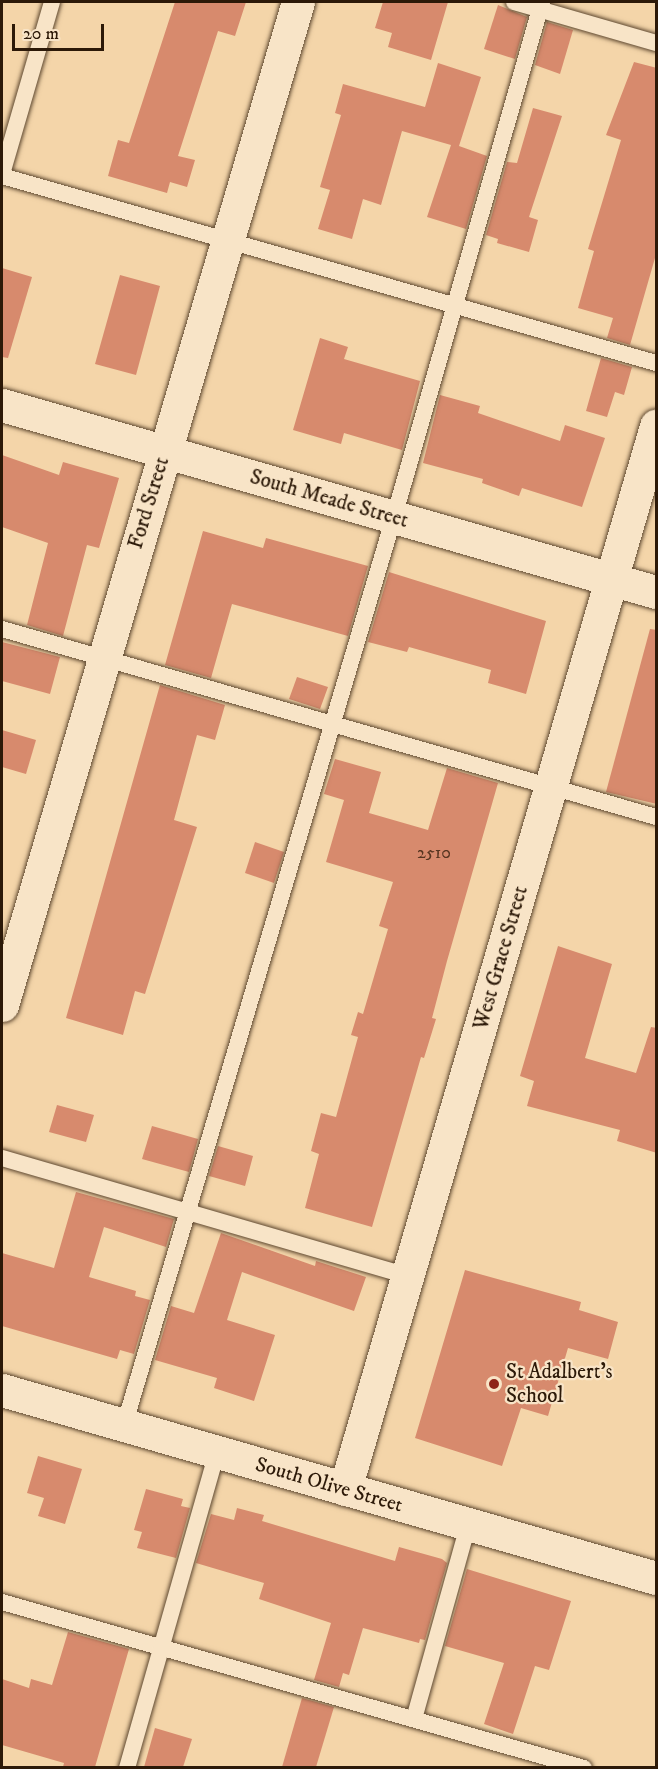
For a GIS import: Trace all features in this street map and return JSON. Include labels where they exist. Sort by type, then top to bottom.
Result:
[{"type":"street","name":"Ford Street","points":[[2,1005],[298,2]]},
{"type":"street","name":"South Meade Street","points":[[2,405],[657,592]]},
{"type":"street","name":"West Grace Street","points":[[345,1489],[657,426]]},
{"type":"street","name":"South Olive Street","points":[[2,1390],[468,1526],[657,1578]]},
{"type":"lane","points":[[52,2],[2,175],[657,363]]},
{"type":"lane","points":[[514,2],[541,5],[657,43]]},
{"type":"lane","points":[[124,1426],[330,723],[394,517],[541,5]]},
{"type":"lane","points":[[2,629],[657,817]]},
{"type":"lane","points":[[2,1158],[407,1276]]},
{"type":"lane","points":[[127,1767],[217,1453]]},
{"type":"lane","points":[[414,1719],[468,1526]]},
{"type":"lane","points":[[2,1602],[584,1767]]},
{"type":"building","points":[[175,2],[246,2],[235,36],[218,31],[178,156],[195,160],[187,187],[170,182],[167,193],[108,176],[118,140],[129,143]]},
{"type":"building","points":[[383,2],[448,2],[431,60],[388,47],[392,33],[375,28]]},
{"type":"building","points":[[498,5],[527,17],[515,59],[484,49]]},
{"type":"building","points":[[547,22],[573,30],[560,74],[535,65]]},
{"type":"building","points":[[634,62],[657,68],[657,251],[630,345],[607,338],[613,318],[578,308],[594,251],[588,249],[621,140],[606,135]]},
{"type":"building","points":[[438,63],[481,77],[459,146],[487,156],[466,229],[427,217],[451,145],[402,131],[381,205],[363,199],[352,239],[318,229],[330,190],[320,187],[341,115],[335,113],[343,84],[425,107]]},
{"type":"building","points":[[533,108],[562,116],[529,217],[538,220],[529,252],[497,243],[498,239],[486,235],[507,162],[517,163]]},
{"type":"building","points":[[2,268],[32,277],[8,358],[2,357]]},
{"type":"building","points":[[120,275],[160,286],[136,375],[95,364]]},
{"type":"building","points":[[320,338],[348,347],[344,359],[420,381],[402,450],[344,433],[341,444],[293,430]]},
{"type":"building","points":[[601,358],[632,367],[624,395],[615,392],[607,417],[586,411]]},
{"type":"building","points":[[440,395],[480,406],[478,413],[560,441],[565,425],[605,438],[582,507],[522,488],[519,496],[482,483],[483,479],[423,463]]},
{"type":"building","points":[[2,455],[59,475],[63,462],[119,478],[99,548],[87,545],[63,636],[27,625],[48,543],[2,527]]},
{"type":"building","points":[[203,531],[263,548],[266,538],[368,566],[348,636],[232,604],[211,678],[165,665]]},
{"type":"building","points":[[389,572],[546,621],[526,694],[488,683],[491,670],[409,647],[407,652],[368,642]]},
{"type":"building","points":[[650,629],[657,630],[657,804],[606,792]]},
{"type":"building","points":[[2,642],[60,657],[50,694],[2,681]]},
{"type":"building","points":[[297,677],[328,687],[320,709],[289,699]]},
{"type":"building","points":[[160,685],[225,705],[215,740],[197,735],[174,820],[197,827],[145,994],[135,991],[123,1035],[66,1018]]},
{"type":"building","points":[[2,730],[36,740],[26,774],[2,767]]},
{"type":"building","points":[[335,759],[381,772],[369,813],[428,830],[447,768],[498,783],[432,1018],[436,1019],[424,1058],[421,1057],[372,1227],[305,1208],[319,1154],[311,1151],[321,1113],[336,1117],[358,1037],[351,1035],[358,1012],[363,1014],[388,929],[379,926],[393,882],[326,862],[344,800],[324,794]]},
{"type":"building","points":[[255,842],[284,852],[274,883],[245,873]]},
{"type":"building","points":[[558,946],[612,964],[585,1058],[636,1073],[651,1027],[657,1028],[657,1153],[617,1141],[620,1130],[527,1106],[534,1081],[520,1076]]},
{"type":"building","points":[[57,1105],[94,1115],[86,1142],[49,1132]]},
{"type":"building","points":[[152,1126],[198,1139],[189,1172],[142,1159]]},
{"type":"building","points":[[218,1146],[253,1156],[245,1186],[209,1176]]},
{"type":"building","points":[[76,1192],[174,1219],[166,1247],[104,1227],[89,1277],[136,1291],[135,1296],[150,1300],[134,1354],[120,1350],[117,1359],[2,1326],[2,1253],[54,1268]]},
{"type":"building","points":[[221,1233],[315,1266],[316,1261],[366,1277],[354,1311],[242,1272],[227,1320],[275,1335],[254,1401],[214,1388],[217,1378],[155,1360],[171,1306],[194,1313]]},
{"type":"building","name":"St Adalbert's School","points":[[465,1270],[581,1302],[579,1310],[618,1322],[608,1359],[568,1348],[548,1416],[521,1408],[502,1466],[415,1438]]},
{"type":"building","points":[[38,1456],[82,1469],[65,1524],[38,1516],[44,1498],[27,1493]]},
{"type":"building","points":[[146,1489],[183,1499],[181,1506],[190,1508],[176,1558],[137,1548],[142,1532],[134,1530]]},
{"type":"building","points":[[237,1508],[264,1515],[262,1521],[395,1561],[399,1547],[442,1559],[447,1563],[425,1640],[420,1639],[419,1643],[363,1628],[349,1675],[343,1673],[339,1687],[314,1680],[331,1623],[259,1599],[264,1583],[196,1563],[211,1514],[234,1520]]},
{"type":"building","points":[[467,1569],[571,1601],[549,1670],[535,1666],[513,1734],[484,1724],[504,1663],[445,1646]]},
{"type":"building","points":[[68,1632],[129,1649],[95,1767],[63,1767],[64,1763],[2,1745],[2,1679],[29,1688],[31,1679],[52,1685]]},
{"type":"building","points":[[302,1698],[334,1707],[316,1767],[282,1767]]},
{"type":"building","points":[[155,1728],[192,1739],[183,1767],[144,1767]]},
{"type":"place","name":"St Adalbert's School","points":[[494,1384]]}]
